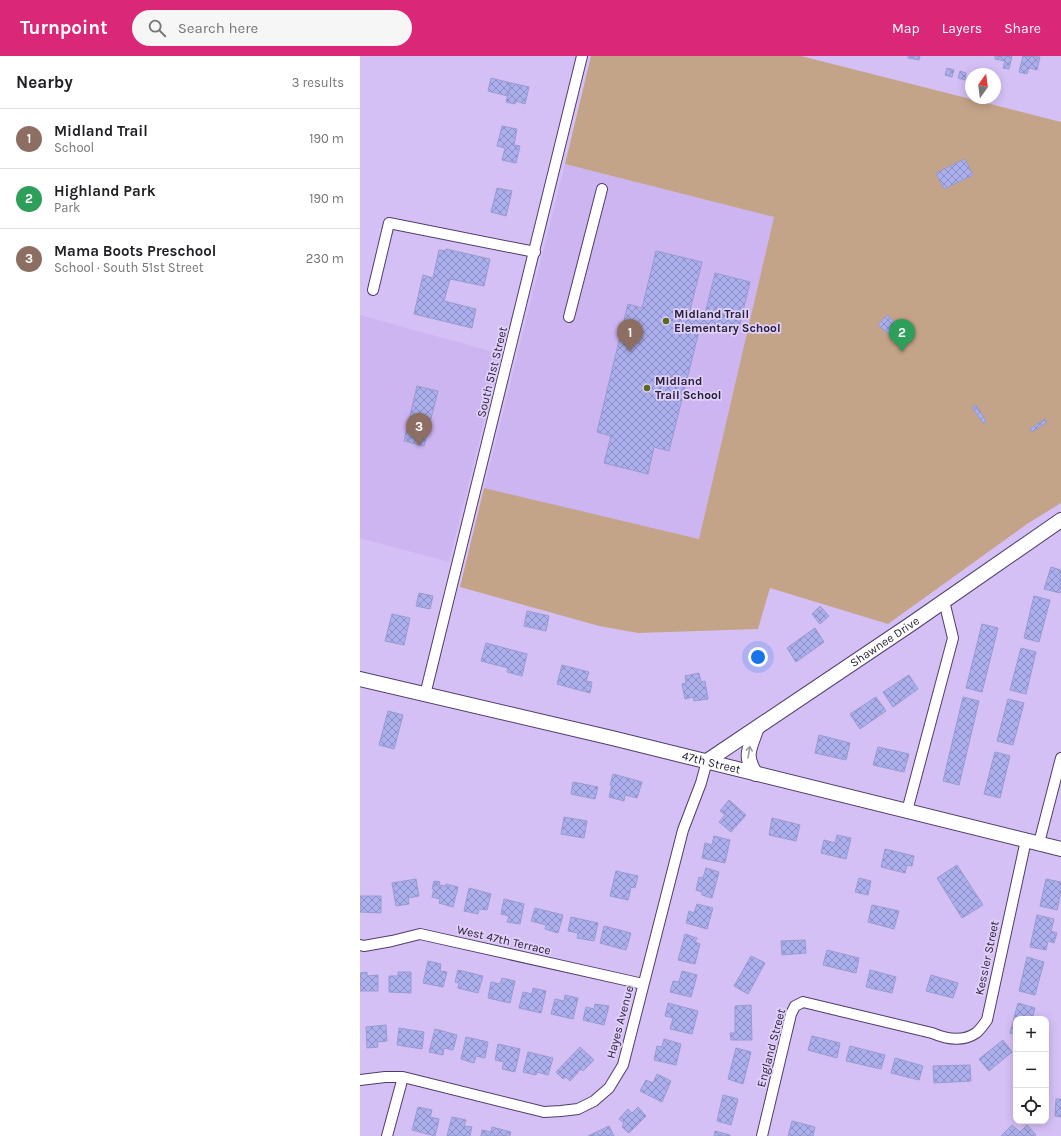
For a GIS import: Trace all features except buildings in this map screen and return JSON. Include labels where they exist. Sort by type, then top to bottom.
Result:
[{"type":"main road","name":"Shawnee Drive","points":[[707,761],[756,730],[1061,520]]},
{"type":"main road","name":"47th Street","points":[[360,679],[707,761],[1061,849]]},
{"type":"main road","points":[[756,730],[749,751],[748,761],[756,774]]},
{"type":"street","name":"South 51st Street","points":[[425,695],[582,56]]},
{"type":"street","points":[[569,317],[602,189]]},
{"type":"street","points":[[373,290],[389,223],[534,252]]},
{"type":"street","points":[[907,811],[953,638],[944,601]]},
{"type":"street","name":"Kessler Street","points":[[834,1009],[932,1033],[942,1037],[962,1039],[977,1032],[987,1020],[1033,842],[1061,758]]},
{"type":"street","name":"Hayes Avenue","points":[[360,1080],[385,1077],[403,1077],[544,1112],[578,1109],[594,1101],[609,1088],[622,1065],[683,830],[701,783],[707,761]]},
{"type":"street","name":"West 47th Terrace","points":[[360,945],[364,946],[392,941],[420,934],[643,984]]},
{"type":"street","name":"England Street","points":[[762,1136],[791,1014],[795,1006],[803,1002],[834,1009]]},
{"type":"street","points":[[387,1136],[403,1077]]},
{"type":"shaded area","points":[[591,56],[801,56],[965,98],[965,104],[990,104],[1061,122],[1061,503],[1027,524],[888,624],[770,588],[758,629],[638,633],[599,626],[460,587],[484,488],[699,539],[774,217],[565,164]]},
{"type":"shaded area","points":[[565,164],[774,217],[699,539],[484,489]]},
{"type":"shaded area","points":[[360,315],[501,354],[449,562],[360,538]]},
{"type":"place","name":"Midland Trail Elementary School","points":[[666,321]]},
{"type":"place","name":"Midland Trail","points":[[630,352]]},
{"type":"place","name":"Highland Park","points":[[902,352]]},
{"type":"place","name":"Midland Trail School","points":[[647,388]]},
{"type":"place","name":"Mama Boots Preschool","points":[[419,446]]}]
